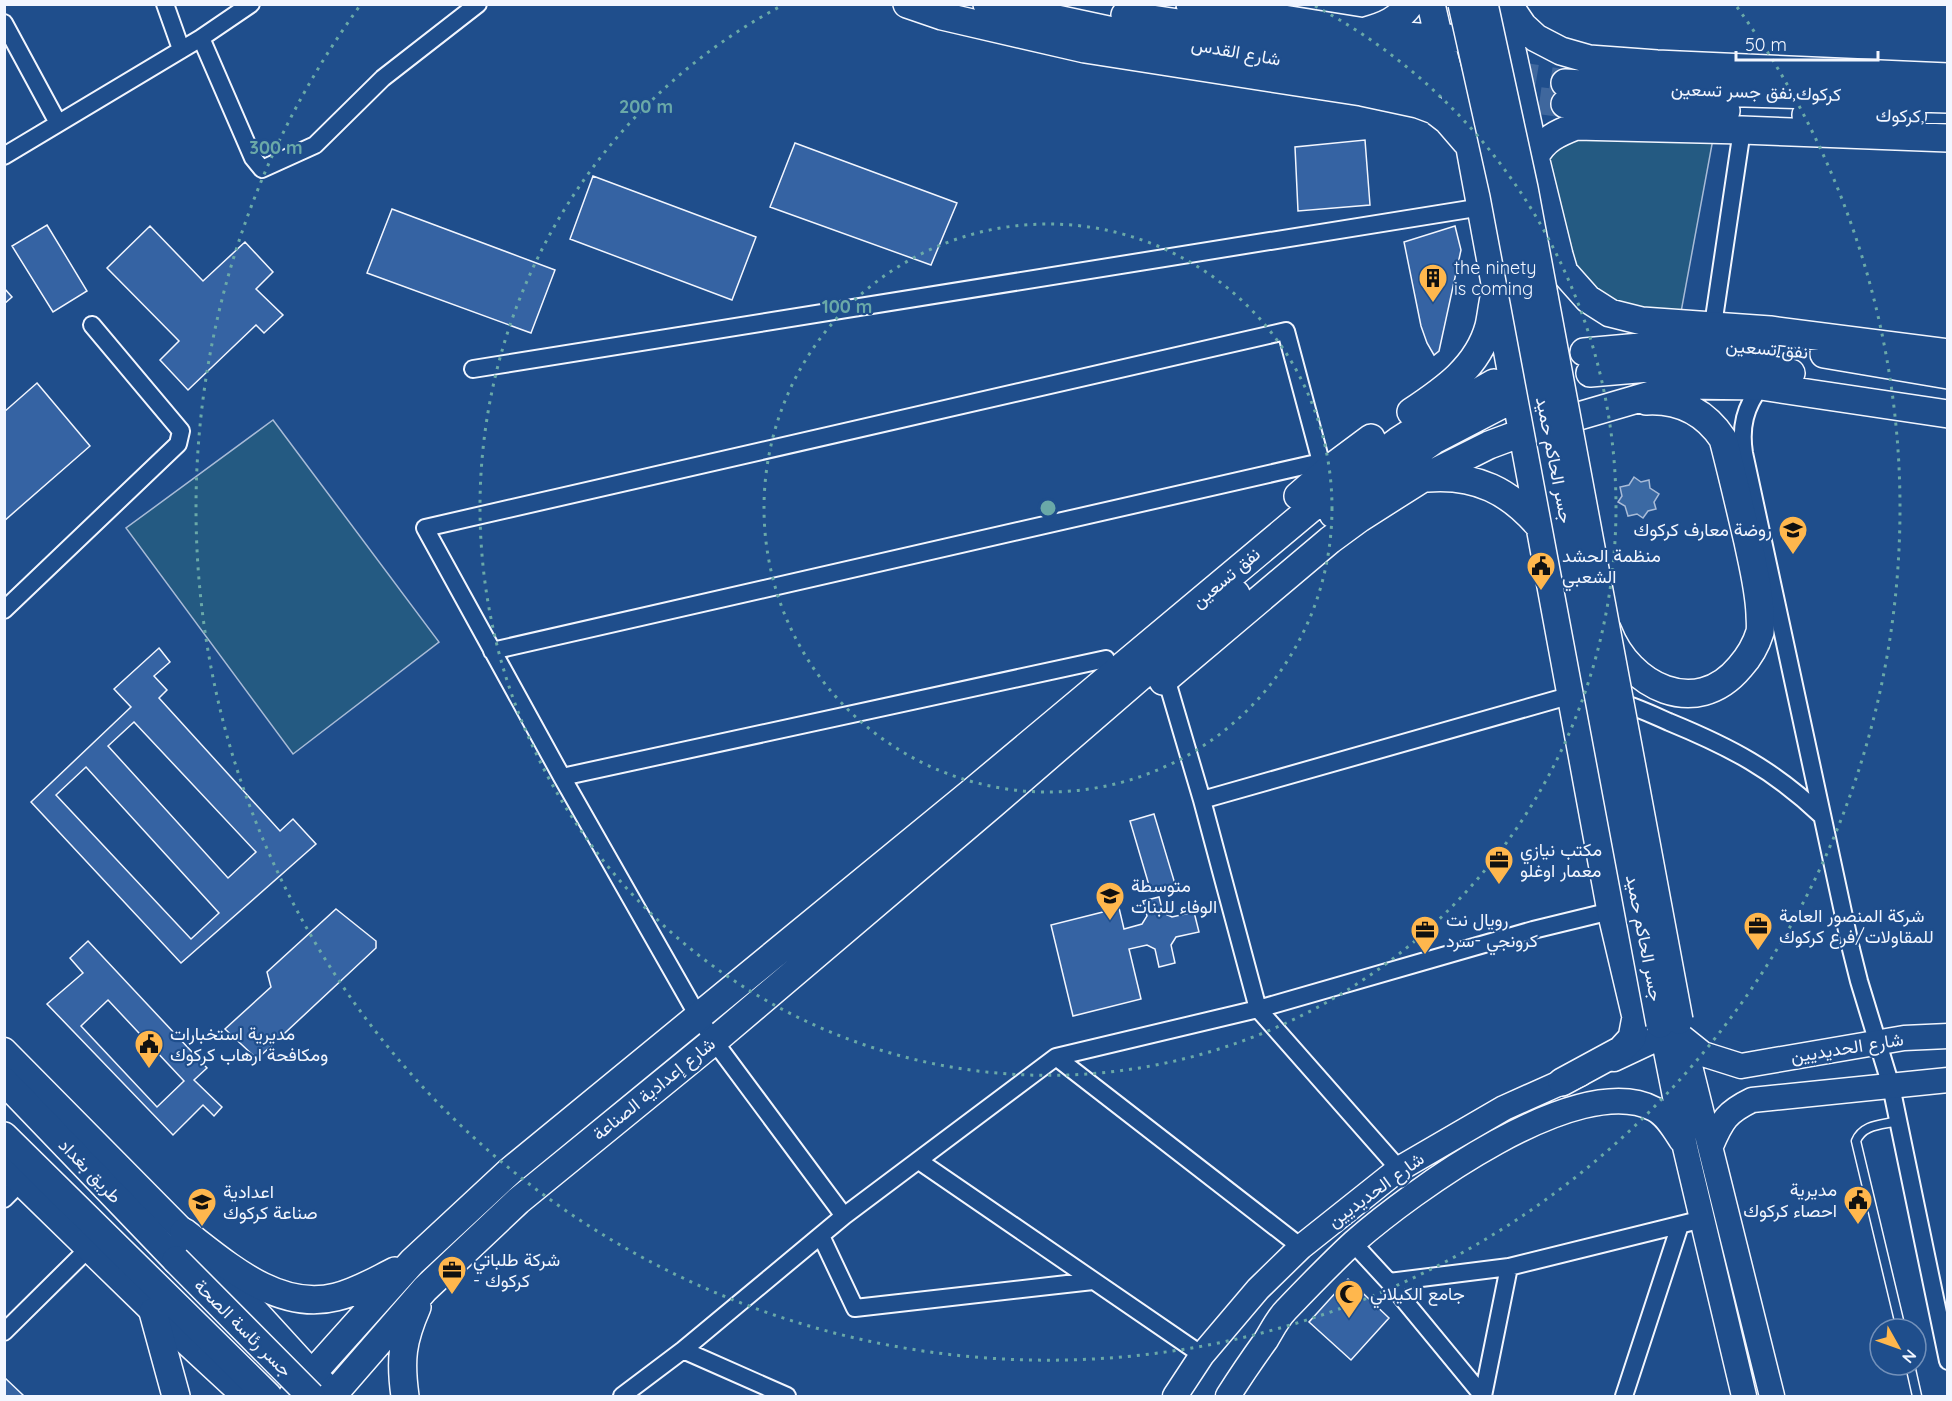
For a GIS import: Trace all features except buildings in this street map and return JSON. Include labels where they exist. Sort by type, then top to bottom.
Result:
[{"type":"main road","points":[[907,4],[942,16],[1085,49],[1362,92],[1418,104],[1434,110],[1447,120],[1470,148]]},
{"type":"main road","name":"شارع القدس","points":[[987,4],[1122,33],[1434,62]]},
{"type":"main road","points":[[1071,4],[1118,14],[1434,62],[1508,34],[1522,34],[1536,38],[1561,51],[1589,59],[1947,77]]},
{"type":"main road","points":[[1190,4],[1305,14],[1365,32],[1434,62]]},
{"type":"main road","points":[[1365,32],[1386,26],[1404,13],[1410,4]]},
{"type":"main road","points":[[1431,4],[1434,62],[1470,148],[1482,207],[1611,910],[1636,1017],[1632,1038],[1622,1050],[1562,1083]]},
{"type":"main road","name":"جسر الحاكم حميد","points":[[1462,4],[1504,192],[1671,1030]]},
{"type":"main road","name":"جسر الحاكم حميد","points":[[1484,4],[1524,188],[1605,623],[1671,1030]]},
{"type":"main road","points":[[1502,4],[1535,157],[1564,272],[1588,299],[1610,313],[1642,321],[1770,330],[1947,353]]},
{"type":"main road","points":[[1508,4],[1523,26],[1536,38]]},
{"type":"main road","name":"كركوك,نفق جسر تسعين","points":[[1565,94],[1745,93],[1947,99]]},
{"type":"main road","name":"كركوك,","points":[[1565,94],[1819,115],[1947,117]]},
{"type":"main road","points":[[1535,157],[1540,147],[1556,133],[1576,126],[1947,138]]},
{"type":"main road","points":[[982,798],[1041,715],[1325,466],[1434,397],[1462,375],[1478,353],[1488,328],[1496,282]]},
{"type":"main road","name":"نفق تسعين","points":[[1947,375],[1813,352],[1685,343],[1587,363],[1752,366],[1947,396]]},
{"type":"main road","points":[[982,798],[1037,780],[1070,758],[1330,540],[1423,478],[1489,445],[1624,401],[1685,385],[1761,386],[1947,414]]},
{"type":"main road","name":"نفق تسعين","points":[[982,798],[1352,499],[1497,394]]},
{"type":"main road","points":[[1605,623],[1613,645],[1624,660],[1644,679],[1663,690],[1682,694],[1706,691],[1732,678],[1750,656],[1760,631],[1760,592],[1724,439],[1713,424],[1701,414],[1681,405],[1655,400],[1624,401]]},
{"type":"main road","points":[[1423,478],[1457,478],[1489,486],[1518,504],[1541,528]]},
{"type":"main road","name":"شارع إعدادية الصناعة","points":[[325,1391],[412,1262],[510,1171],[698,1016],[982,798]]},
{"type":"main road","name":"شارع إعدادية الصناعة","points":[[325,1391],[425,1289],[518,1201],[714,1041],[982,798]]},
{"type":"main road","name":"طريق بغداد","points":[[4,1081],[176,1260]]},
{"type":"main road","name":"طريق بغداد","points":[[4,1136],[149,1280]]},
{"type":"main road","points":[[184,1232],[246,1277],[267,1289],[291,1297],[333,1298],[360,1289],[412,1262]]},
{"type":"main road","name":"جسر رئاسة الصحة","points":[[176,1260],[325,1391]]},
{"type":"main road","name":"جسر رئاسة الصحة","points":[[149,1280],[268,1396]]},
{"type":"main road","points":[[405,1396],[402,1352],[406,1331],[425,1289]]},
{"type":"main road","points":[[153,1312],[176,1396]]},
{"type":"main road","points":[[292,1396],[325,1391]]},
{"type":"street","points":[[165,4],[181,49]]},
{"type":"street","points":[[4,156],[201,38],[251,4]]},
{"type":"street","points":[[201,38],[253,158],[262,169],[315,145],[383,78],[477,4]]},
{"type":"street","points":[[4,23],[58,123]]},
{"type":"street","points":[[1713,325],[1742,130]]},
{"type":"street","points":[[473,369],[1482,207]]},
{"type":"street","points":[[4,610],[178,444],[182,431],[93,326]]},
{"type":"street","points":[[492,651],[1325,466],[1286,331],[425,528],[492,651],[562,777],[698,1016],[714,1041],[844,1216]]},
{"type":"street","points":[[1761,386],[1744,417],[1742,429],[1744,453],[1859,981],[1891,1086],[1941,1298],[1947,1360]]},
{"type":"street","points":[[562,777],[1106,659]]},
{"type":"street","points":[[1166,678],[1202,800],[1258,1009],[1399,1169]]},
{"type":"street","points":[[1202,800],[1572,695],[1587,695],[1616,700],[1712,739],[1760,765],[1803,798],[1822,816]]},
{"type":"street","points":[[622,1396],[683,1350],[844,1216],[1056,1058],[1258,1009],[1533,930],[1611,910]]},
{"type":"street","points":[[1671,1030],[1711,1146],[1772,1396]]},
{"type":"street","points":[[1671,1030],[1685,1147],[1744,1396]]},
{"type":"street","name":"شارع الحديديين","points":[[1175,1396],[1202,1355],[1258,1289],[1301,1247],[1399,1169],[1504,1108],[1562,1083],[1671,1030],[1703,1054],[1741,1066],[1904,1038],[1947,1036]]},
{"type":"street","points":[[4,1050],[184,1232],[325,1391]]},
{"type":"street","points":[[1056,1058],[1301,1247]]},
{"type":"street","points":[[1711,1146],[1722,1121],[1737,1107],[1752,1100],[1947,1080]]},
{"type":"street","name":"شارع الحديديين","points":[[1228,1396],[1284,1311],[1353,1243],[1399,1206],[1461,1163],[1520,1129],[1580,1106],[1602,1102],[1639,1103],[1656,1110],[1665,1117],[1685,1147]]},
{"type":"street","points":[[919,1161],[1202,1355]]},
{"type":"street","points":[[10,1183],[88,1249],[244,1396]]},
{"type":"street","points":[[1389,1282],[1509,1267],[1703,1220]]},
{"type":"street","points":[[1624,1396],[1680,1225]]},
{"type":"street","points":[[820,1236],[855,1308],[1093,1281]]},
{"type":"street","points":[[1353,1243],[1389,1282],[1483,1396]]},
{"type":"street","points":[[4,1332],[88,1249]]},
{"type":"street","points":[[1483,1396],[1509,1267]]},
{"type":"street","points":[[1258,1289],[1284,1311]]},
{"type":"street","points":[[683,1350],[787,1396]]},
{"type":"lane","points":[[1898,1120],[1864,1129],[1859,1133],[1856,1141],[1898,1317]]},
{"type":"lane","points":[[1913,1377],[1917,1396]]},
{"type":"shaded area","points":[[1556,133],[1713,139],[1681,312],[1596,305],[1570,267],[1539,148]]},
{"type":"shaded area","points":[[273,420],[439,642],[293,754],[126,528]]},
{"type":"shaded area","points":[[1634,477],[1641,482],[1649,480],[1650,488],[1659,494],[1654,502],[1656,509],[1648,511],[1643,518],[1637,514],[1628,516],[1625,506],[1618,502],[1622,496],[1620,487],[1629,485]]},
{"type":"tunnel","points":[[1429,61],[1565,83]]},
{"type":"tunnel","points":[[1499,95],[1565,104]]},
{"type":"place","name":"the ninety is coming","points":[[1433,304]]},
{"type":"place","name":"روضة معارف كركوك","points":[[1793,556]]},
{"type":"place","name":"منظمة الحشد الشعبي","points":[[1541,592]]},
{"type":"place","name":"مكتب نيازي معمار اوغلو","points":[[1499,886]]},
{"type":"place","name":"متوسطة الوفاء للبنات","points":[[1110,922]]},
{"type":"place","name":"شركة المنصور العامة للمقاولات/فرع كركوك","points":[[1758,952]]},
{"type":"place","name":"رويال نت كرونجي -سرد","points":[[1425,956]]},
{"type":"place","name":"مديرية استخبارات ومكافحة ارهاب كركوك","points":[[149,1070]]},
{"type":"place","name":"مديرية احصاء كركوك","points":[[1858,1226]]},
{"type":"place","name":"اعدادية صناعة كركوك","points":[[202,1228]]},
{"type":"place","name":"شركة طلباتي - كركوك","points":[[452,1296]]},
{"type":"place","name":"جامع الكيلاني","points":[[1349,1320]]}]
